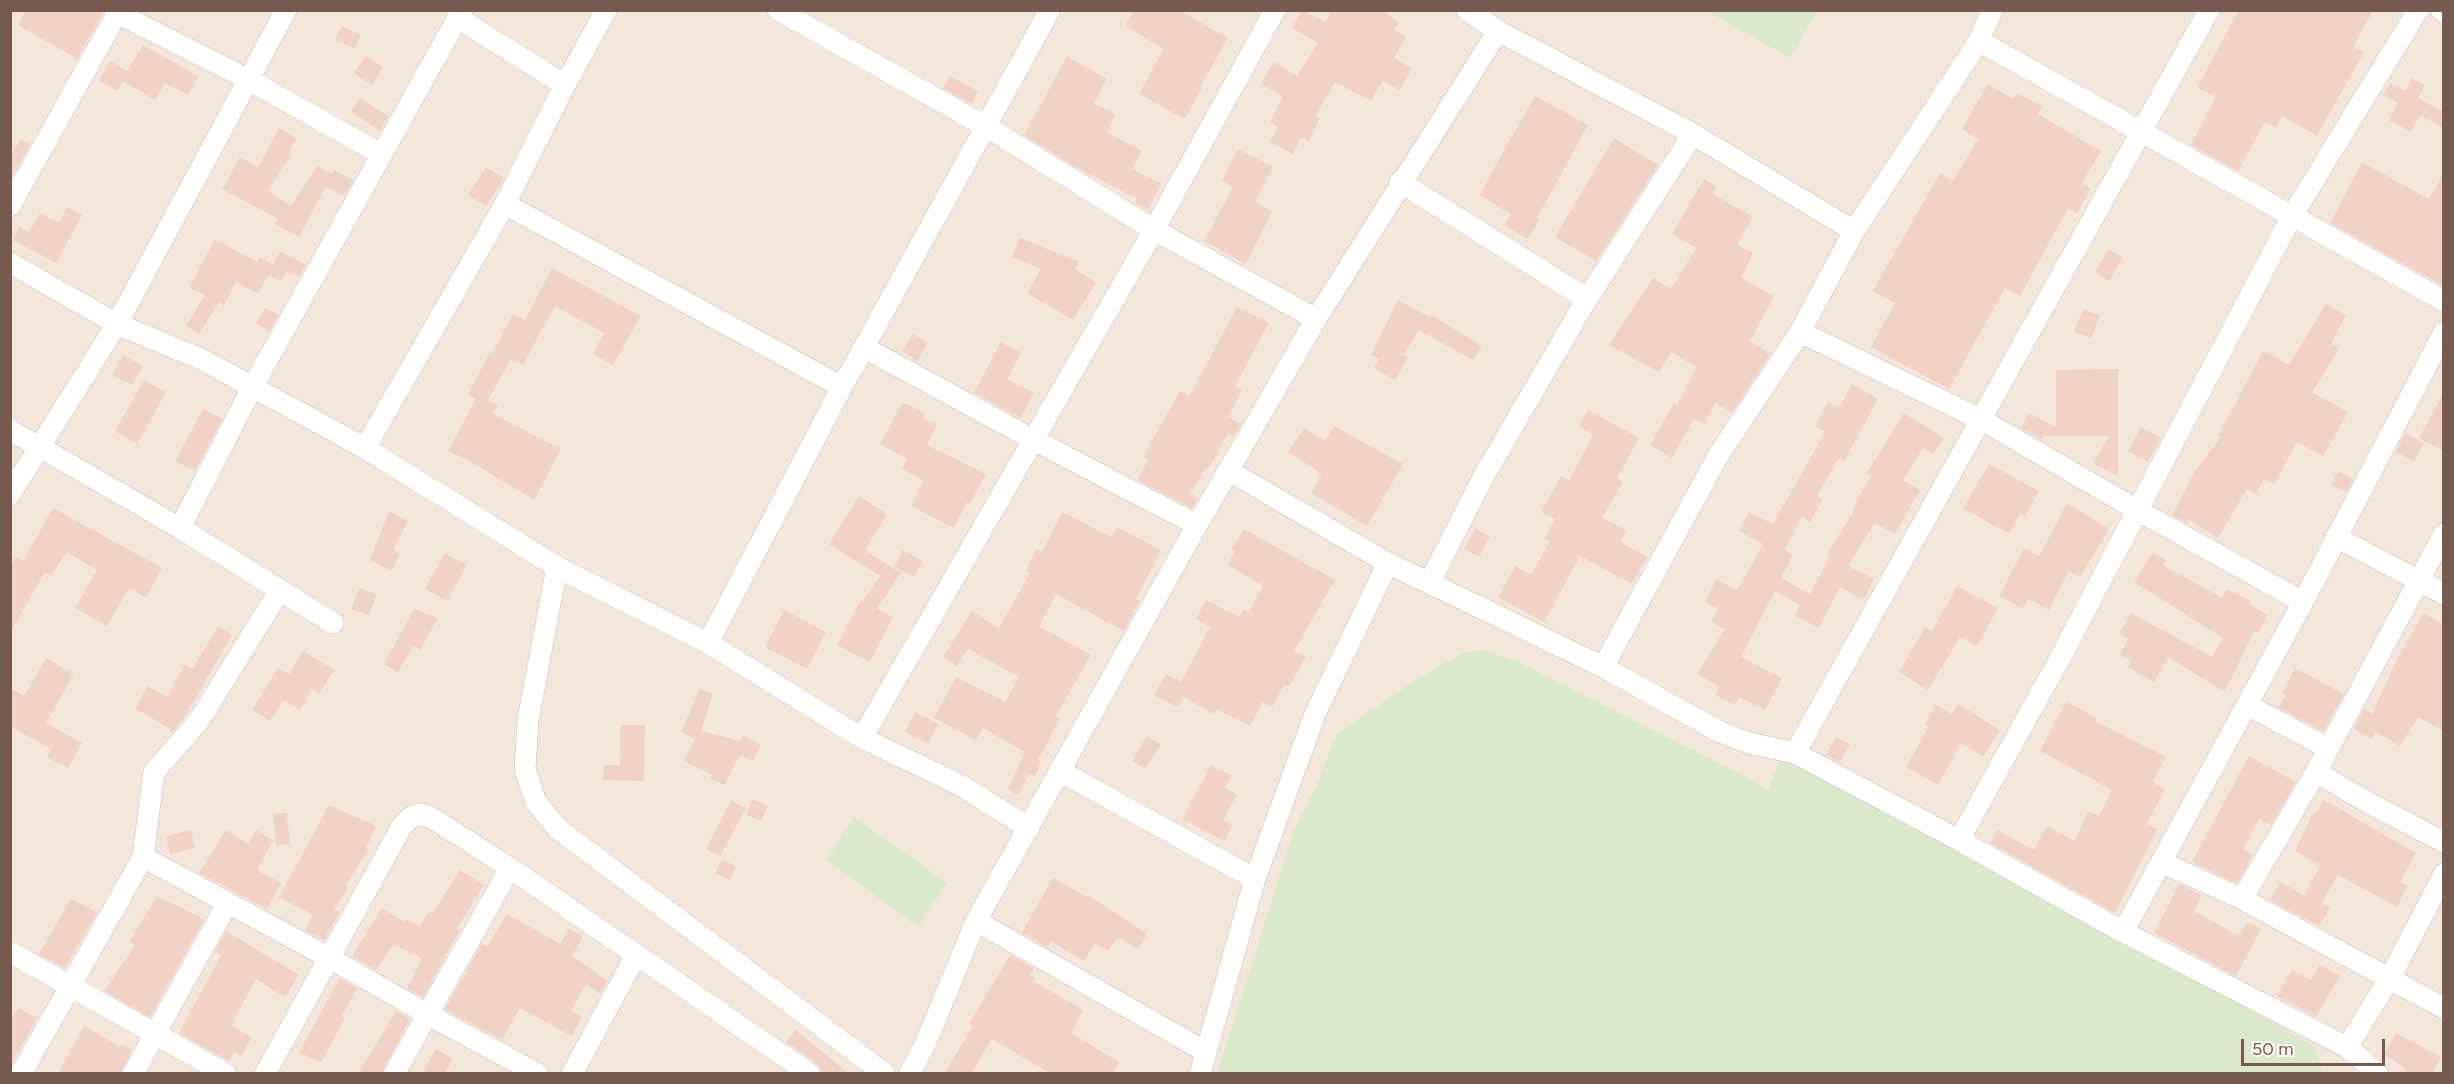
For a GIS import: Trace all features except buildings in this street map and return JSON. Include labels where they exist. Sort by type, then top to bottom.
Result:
[{"type":"street","points":[[10,494],[117,324],[286,10]]},
{"type":"street","points":[[365,448],[505,204],[606,10]]},
{"type":"street","points":[[778,10],[987,127],[1154,230],[1316,319]]},
{"type":"street","points":[[708,644],[842,387],[1050,10]]},
{"type":"street","points":[[862,738],[1154,230],[1275,10]]},
{"type":"street","points":[[1467,10],[1498,31],[1693,134],[1854,231]]},
{"type":"street","points":[[1603,667],[1718,456],[1800,332],[1854,231],[1979,41],[1992,10]]},
{"type":"street","points":[[1795,753],[2209,10]]},
{"type":"street","points":[[1959,840],[2059,660],[2292,216],[2418,10]]},
{"type":"street","points":[[10,206],[118,12],[249,80],[381,154]]},
{"type":"street","points":[[180,528],[253,386],[460,14],[565,85]]},
{"type":"street","points":[[909,1074],[924,1047],[976,921],[1197,525],[1316,319],[1400,182],[1498,31]]},
{"type":"street","points":[[1979,41],[2444,302]]},
{"type":"street","points":[[1429,583],[1485,474],[1587,298],[1693,134]]},
{"type":"street","points":[[1400,182],[1587,298]]},
{"type":"street","points":[[505,204],[842,387]]},
{"type":"street","points":[[10,263],[117,324],[201,359],[365,448],[557,567],[708,644],[862,738],[960,785],[1029,828]]},
{"type":"street","points":[[1800,332],[1982,420],[2137,510],[2303,602]]},
{"type":"street","points":[[2123,932],[2303,602],[2336,537],[2438,355],[2444,332]]},
{"type":"street","points":[[865,348],[1197,525]]},
{"type":"street","points":[[10,430],[180,528],[333,623]]},
{"type":"street","points":[[1230,471],[1388,563],[1603,667],[1720,732],[1749,743],[1795,753],[1959,840],[2123,932],[2347,1047],[2378,1074]]},
{"type":"street","points":[[2242,899],[2316,771],[2444,534]]},
{"type":"street","points":[[2336,537],[2444,594]]},
{"type":"street","points":[[1200,1074],[1255,879],[1315,714],[1388,563]]},
{"type":"street","points":[[557,567],[528,720],[525,769],[536,802],[558,829],[873,1070]]},
{"type":"street","points":[[21,1074],[143,857],[154,772],[198,722],[280,590]]},
{"type":"street","points":[[2247,705],[2328,748]]},
{"type":"street","points":[[1060,771],[1255,879]]},
{"type":"street","points":[[2316,771],[2374,806],[2444,842]]},
{"type":"street","points":[[265,1074],[402,826],[410,818],[420,814],[432,818],[510,868],[810,1074]]},
{"type":"street","points":[[143,857],[538,1074]]},
{"type":"street","points":[[2161,862],[2242,899],[2444,1008]]},
{"type":"street","points":[[394,1074],[510,868]]},
{"type":"street","points":[[2347,1047],[2390,978],[2444,874]]},
{"type":"street","points":[[133,1074],[227,904]]},
{"type":"street","points":[[976,921],[1206,1052]]},
{"type":"street","points":[[10,952],[226,1074]]},
{"type":"street","points":[[572,1074],[636,955]]},
{"type":"shaded area","points":[[11,11],[2443,11],[2443,1073],[11,1073]]},
{"type":"green space","points":[[1707,11],[1817,11],[1790,58]]},
{"type":"green space","points":[[1483,650],[1516,661],[1737,772],[1768,790],[1782,755],[2029,887],[2314,1046],[2322,1073],[1217,1074],[1294,830],[1316,787],[1337,733],[1425,674],[1463,653]]},
{"type":"green space","points":[[854,817],[947,883],[918,927],[827,860]]}]
